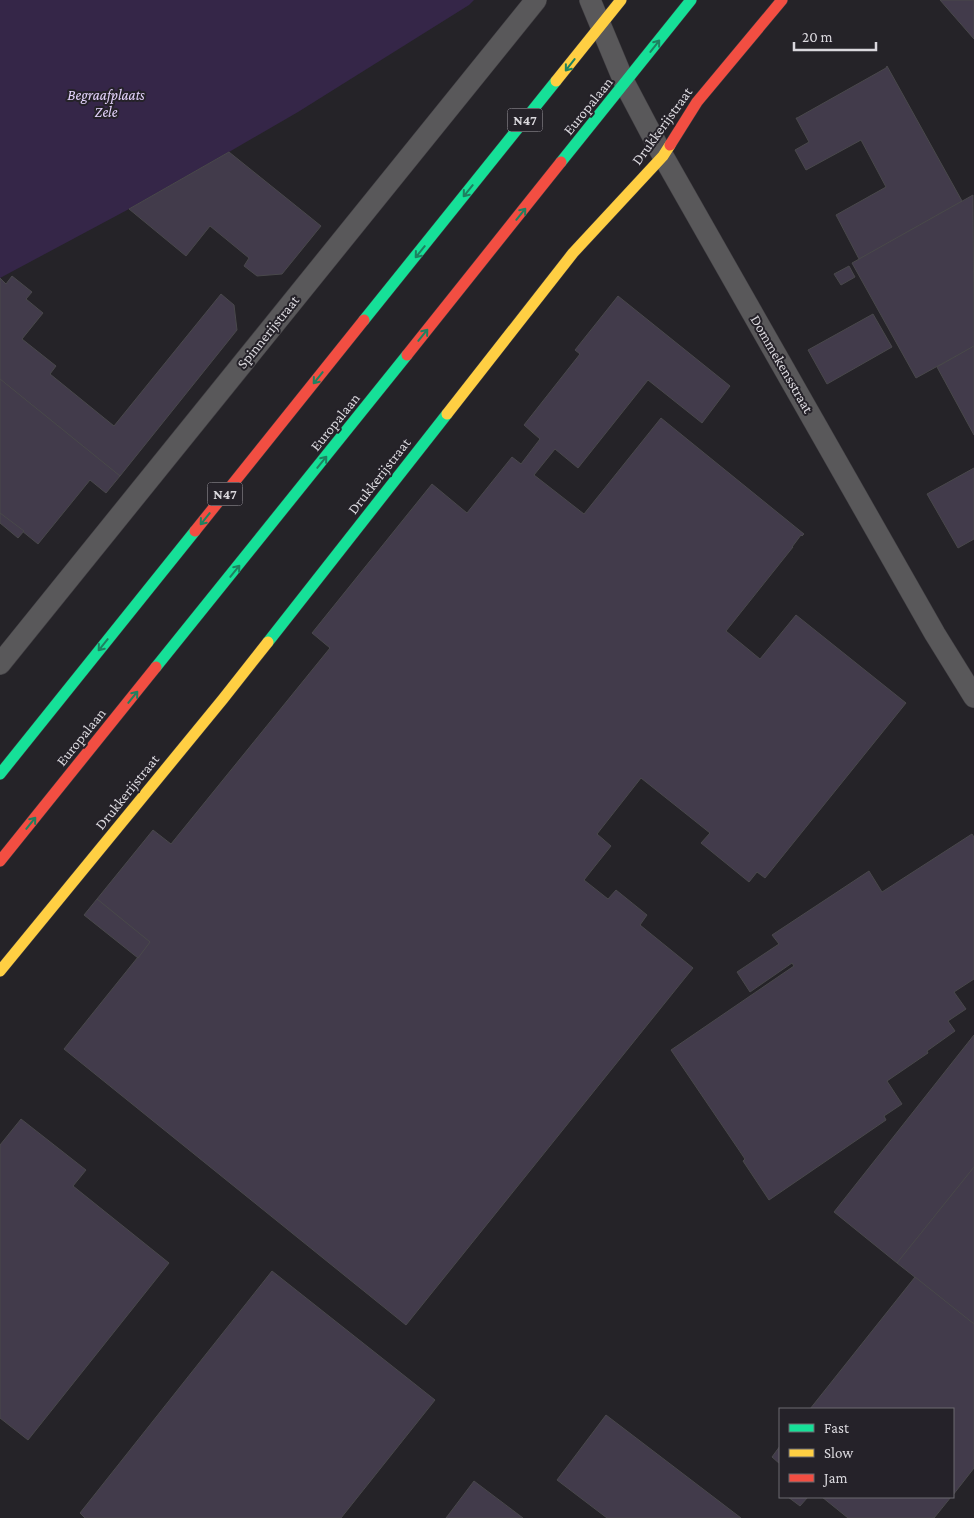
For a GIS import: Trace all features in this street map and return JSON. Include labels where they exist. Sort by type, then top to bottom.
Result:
[{"type":"main road","name":"N47","points":[[0,774],[621,0]]},
{"type":"main road","name":"Europalaan","points":[[0,861],[298,493],[691,0]]},
{"type":"main road","name":"Drukkerijstraat","points":[[0,971],[222,699],[573,253],[663,156],[697,102],[782,0]]},
{"type":"street","name":"Spinnerijstraat","points":[[0,664],[536,0]]},
{"type":"street","name":"Dommekensstraat","points":[[590,0],[625,84],[663,156],[935,634],[974,697]]},
{"type":"green space","name":"Begraafplaats Zele","points":[[0,0],[474,0],[469,5],[298,112],[129,209],[0,278]]},
{"type":"building","points":[[940,0],[974,0],[974,39]]},
{"type":"building","points":[[887,66],[962,201],[859,259],[836,215],[886,187],[861,140],[806,170],[795,150],[809,142],[796,118]]},
{"type":"building","points":[[229,152],[321,226],[282,274],[257,276],[244,266],[249,258],[210,226],[186,256],[129,209]]},
{"type":"building","points":[[973,195],[974,346],[916,378],[852,263]]},
{"type":"building","points":[[849,266],[855,277],[841,285],[834,274]]},
{"type":"building","points":[[12,276],[32,292],[26,299],[43,313],[22,339],[56,366],[50,374],[114,426],[221,294],[234,305],[237,330],[120,476],[0,379],[0,278],[6,284]]},
{"type":"building","points":[[618,296],[730,386],[702,423],[648,380],[578,468],[555,449],[534,475],[584,514],[661,418],[804,534],[801,535],[726,631],[760,659],[796,615],[906,703],[765,878],[757,872],[749,882],[701,843],[710,833],[641,778],[597,834],[611,846],[584,880],[608,899],[616,890],[647,915],[640,925],[693,968],[406,1325],[64,1049],[150,942],[97,899],[153,830],[171,844],[330,648],[312,633],[432,484],[467,513],[512,457],[521,464],[540,439],[524,425],[580,354],[575,350]]},
{"type":"building","points":[[873,314],[892,347],[827,384],[808,350]]},
{"type":"building","points":[[974,346],[974,435],[937,367]]},
{"type":"building","points":[[0,379],[120,476],[106,493],[90,480],[38,544],[0,513]]},
{"type":"building","points":[[974,468],[974,539],[958,548],[927,494]]},
{"type":"building","points":[[0,513],[24,531],[18,538],[0,523]]},
{"type":"building","points":[[972,834],[974,837],[974,979],[954,992],[966,1009],[948,1021],[955,1031],[927,1051],[928,1053],[887,1081],[902,1104],[884,1116],[886,1120],[769,1200],[743,1161],[745,1159],[671,1050],[794,966],[792,963],[750,992],[737,972],[779,944],[772,935],[869,871],[882,892]]},
{"type":"building","points":[[97,899],[150,942],[138,958],[84,915]]},
{"type":"building","points":[[974,1035],[974,1167],[897,1263],[834,1212]]},
{"type":"building","points":[[21,1119],[86,1170],[73,1186],[169,1263],[28,1440],[0,1418],[0,1145]]},
{"type":"building","points":[[974,1167],[974,1324],[897,1263]]},
{"type":"building","points":[[272,1271],[435,1400],[341,1518],[85,1518],[80,1513]]},
{"type":"building","points":[[915,1277],[974,1324],[974,1468],[954,1494],[954,1408],[811,1408]]},
{"type":"building","points":[[606,1415],[741,1518],[607,1518],[557,1480]]},
{"type":"building","points":[[779,1447],[779,1463],[772,1457]]},
{"type":"building","points":[[474,1481],[523,1518],[446,1518]]},
{"type":"building","points":[[789,1498],[807,1498],[800,1506]]},
{"type":"building","points":[[823,1498],[950,1498],[934,1518],[848,1518]]},
{"type":"traffic: fast","points":[[561,162],[691,0]]},
{"type":"traffic: fast","points":[[364,320],[556,81]]},
{"type":"traffic: fast","points":[[156,667],[407,355]]},
{"type":"traffic: fast","points":[[268,642],[447,414]]},
{"type":"traffic: fast","points":[[0,774],[195,531]]},
{"type":"traffic: slow","points":[[556,81],[621,0]]},
{"type":"traffic: slow","points":[[447,414],[573,253],[663,156],[670,145]]},
{"type":"traffic: slow","points":[[0,971],[268,642]]},
{"type":"traffic: jam","points":[[670,145],[697,102],[782,0]]},
{"type":"traffic: jam","points":[[407,355],[561,162]]},
{"type":"traffic: jam","points":[[195,531],[364,320]]},
{"type":"traffic: jam","points":[[0,861],[156,667]]}]
